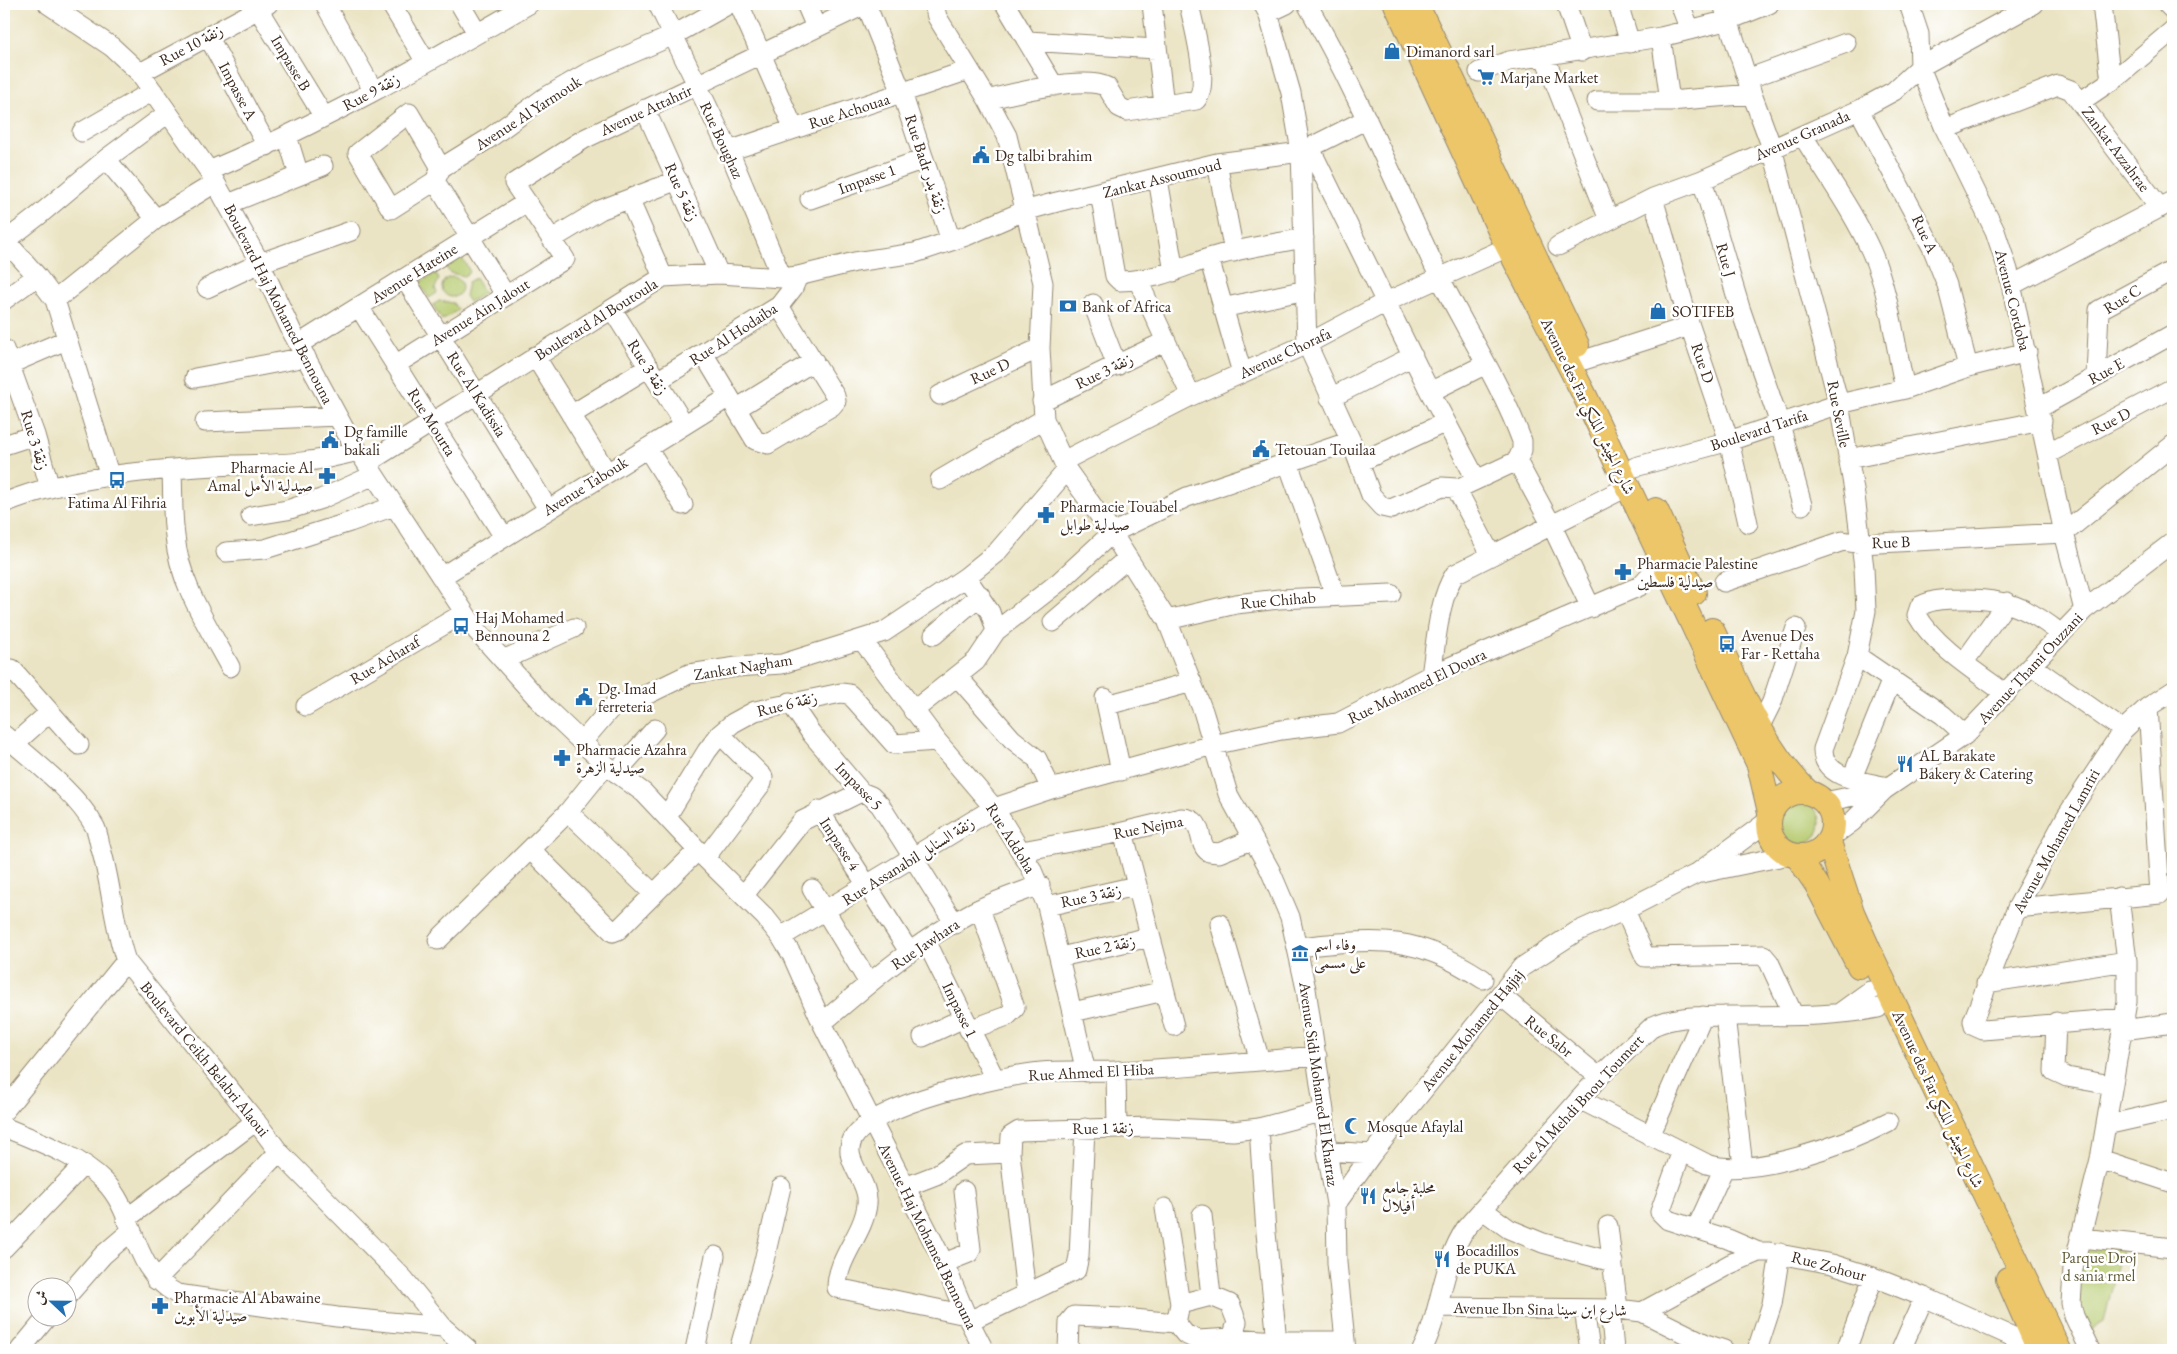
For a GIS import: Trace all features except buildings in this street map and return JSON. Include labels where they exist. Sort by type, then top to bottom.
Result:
[{"type":"main road","name":"Avenue des Far شارع الجيش الملكي","points":[[1396,4],[1508,247],[1585,396],[1631,477],[1760,726],[1787,771],[1817,797]]},
{"type":"main road","name":"Avenue des Far شارع الجيش الملكي","points":[[1416,4],[1456,84],[1517,221],[1584,360],[1631,477],[1662,562],[1676,587],[1759,766],[1769,817]]},
{"type":"main road","points":[[1790,793],[1817,797],[1833,819],[1830,840],[1819,851],[1809,856],[1793,856],[1780,850],[1773,842],[1769,817],[1775,804],[1790,793]]},
{"type":"main road","name":"Avenue des Far شارع الجيش الملكي","points":[[1830,840],[1852,912],[1874,962],[2059,1350]]},
{"type":"main road","name":"Avenue des Far شارع الجيش الملكي","points":[[1793,856],[1817,885],[1836,920],[1982,1224],[2025,1343]]},
{"type":"street","points":[[325,4],[373,90]]},
{"type":"street","points":[[391,4],[426,62]]},
{"type":"street","points":[[460,4],[477,33]]},
{"type":"street","name":"Rue 9 زنقة","points":[[55,300],[212,177],[426,62],[528,4]]},
{"type":"street","name":"Rue Boughaz","points":[[658,4],[790,277]]},
{"type":"street","name":"Avenue Al Yarmouk","points":[[438,174],[409,113],[358,153],[391,210],[544,98],[588,73],[674,36],[729,4]]},
{"type":"street","points":[[739,4],[759,54],[794,129]]},
{"type":"street","points":[[806,4],[816,27]]},
{"type":"street","name":"Avenue Attahrir","points":[[565,260],[514,182],[584,139],[866,4]]},
{"type":"street","name":"Rue Badr زنقة بدر","points":[[866,4],[902,93],[951,241]]},
{"type":"street","name":"Avenue Sidi Mohamed El Kharraz","points":[[934,4],[937,17],[988,100],[1007,136],[1043,283],[1040,348],[1043,410],[1065,466],[1112,533],[1166,620],[1192,682],[1228,794],[1251,840],[1270,870],[1283,900],[1298,947],[1317,1056],[1327,1151],[1336,1204],[1338,1263],[1346,1346]]},
{"type":"street","points":[[1005,4],[1054,86]]},
{"type":"street","points":[[1152,4],[1164,105]]},
{"type":"street","points":[[988,100],[1029,89],[1102,84],[1108,88],[1119,106],[1127,111],[1196,100],[1202,93],[1198,47],[1189,4]]},
{"type":"street","points":[[1287,4],[1265,8],[1306,150],[1476,479]]},
{"type":"street","points":[[1306,150],[1304,238],[1307,344],[1330,398],[1351,440],[1371,496],[1384,508],[1395,508],[1442,486],[1457,489],[1517,461],[1522,450],[1522,441],[1486,364],[1440,279],[1367,119],[1307,4]]},
{"type":"street","points":[[1566,4],[1582,51]]},
{"type":"street","points":[[1618,4],[1630,43]]},
{"type":"street","points":[[1680,4],[1690,30]]},
{"type":"street","points":[[1479,72],[1509,61],[1630,43],[1690,30],[1726,12],[1770,4]]},
{"type":"street","name":"Avenue Cordoba","points":[[1909,4],[1920,34],[1920,67],[1945,129],[1995,231],[2012,285],[2049,453],[2064,533],[2084,610]]},
{"type":"street","name":"Avenue Granada","points":[[1558,246],[1653,198],[1702,180],[1858,110],[1894,91],[1920,67],[2005,11],[2034,4]]},
{"type":"street","points":[[2102,4],[2111,82]]},
{"type":"street","points":[[2166,4],[2173,10]]},
{"type":"street","points":[[61,7],[112,47],[140,73],[212,177]]},
{"type":"street","name":"Rue 10 زنقة","points":[[140,73],[255,8]]},
{"type":"street","name":"Impasse B","points":[[255,8],[324,117]]},
{"type":"street","name":"Rue Seville","points":[[1726,12],[1749,86],[1772,148],[1839,404],[1861,544],[1866,611],[1857,656],[1823,749],[1823,756],[1831,769],[1852,778],[1886,788]]},
{"type":"street","points":[[1945,129],[2058,85],[2076,96],[2111,82],[2173,30]]},
{"type":"street","name":"Impasse A","points":[[208,36],[267,146]]},
{"type":"street","points":[[1660,37],[1670,101]]},
{"type":"street","points":[[1028,41],[1156,49]]},
{"type":"street","points":[[1598,101],[1670,101],[1749,86],[1846,43]]},
{"type":"street","points":[[1544,55],[1609,220]]},
{"type":"street","name":"Rue Achouaa","points":[[729,151],[969,70]]},
{"type":"street","points":[[82,132],[152,91]]},
{"type":"street","name":"Zankat Azzahrae","points":[[2076,96],[2166,204]]},
{"type":"street","name":"Rue 5 زنقة","points":[[645,109],[718,274]]},
{"type":"street","name":"Rue A","points":[[1858,110],[1932,246],[1947,285],[1968,367]]},
{"type":"street","points":[[110,477],[55,300],[37,276],[4,241],[106,159],[168,113]]},
{"type":"street","name":"Zankat Assoumoud","points":[[1024,211],[1089,190],[1158,179],[1217,163],[1306,150],[1367,119]]},
{"type":"street","points":[[286,136],[299,175]]},
{"type":"street","points":[[1803,136],[1859,227],[1872,252],[1881,277],[1905,389]]},
{"type":"street","points":[[106,159],[156,219]]},
{"type":"street","name":"Impasse 1","points":[[810,199],[924,159]]},
{"type":"street","points":[[1217,163],[1234,252]]},
{"type":"street","points":[[228,204],[323,166]]},
{"type":"street","points":[[438,174],[471,238],[506,296]]},
{"type":"street","name":"Boulevard Haj Mohamed Bennouna","points":[[212,177],[260,264],[337,416],[464,613],[502,660],[546,708],[611,769],[644,793],[701,854],[744,895],[781,937],[792,955],[822,1024],[872,1121]]},
{"type":"street","points":[[1158,179],[1174,272]]},
{"type":"street","points":[[552,238],[600,210],[678,180]]},
{"type":"street","name":"Rue J","points":[[1702,180],[1740,308],[1780,424],[1802,505]]},
{"type":"street","points":[[1089,190],[1115,276],[1120,281],[1138,280],[1174,272],[1209,258],[1304,238]]},
{"type":"street","name":"Rue D","points":[[1653,198],[1690,326],[1729,441]]},
{"type":"street","points":[[628,199],[664,277]]},
{"type":"street","name":"Avenue Hateine","points":[[302,350],[359,307],[527,202]]},
{"type":"street","points":[[2012,285],[2166,204]]},
{"type":"street","name":"Boulevard Al Boutoula","points":[[366,463],[664,277],[718,274],[790,277],[855,262],[916,253],[951,241],[1024,211]]},
{"type":"street","points":[[207,288],[260,264],[351,231]]},
{"type":"street","name":"Avenue Chorafa","points":[[1065,466],[1191,396],[1307,344],[1386,302],[1508,247]]},
{"type":"street","points":[[1209,258],[1242,373]]},
{"type":"street","name":"Avenue Ain Jalout","points":[[395,365],[565,260]]},
{"type":"street","name":"Rue C","points":[[2096,376],[2099,310],[2173,270]]},
{"type":"street","points":[[4,300],[37,276]]},
{"type":"street","name":"Rue Al Hodaiba","points":[[571,415],[653,374],[703,353],[779,306],[793,288],[790,277]]},
{"type":"street","name":"Rue Al Kadissia","points":[[406,279],[548,509]]},
{"type":"street","points":[[1138,280],[1191,396]]},
{"type":"street","points":[[1222,308],[1306,290]]},
{"type":"street","points":[[1093,304],[1117,366]]},
{"type":"street","points":[[703,353],[755,440],[768,444],[832,406],[836,402],[835,396],[779,306]]},
{"type":"street","name":"Rue Mourta","points":[[359,307],[504,537]]},
{"type":"street","name":"Rue 3 زنقة","points":[[612,309],[684,424]]},
{"type":"street","points":[[1584,360],[1690,326]]},
{"type":"street","name":"Rue E","points":[[1848,459],[2040,414],[2096,376],[2173,334]]},
{"type":"street","points":[[7,356],[66,340]]},
{"type":"street","name":"Rue 3 زنقة","points":[[940,480],[1043,410],[1117,366],[1166,341]]},
{"type":"street","name":"Rue D","points":[[940,395],[1040,348]]},
{"type":"street","points":[[195,378],[302,350]]},
{"type":"street","name":"Boulevard Tarifa","points":[[1431,675],[1443,607],[1450,581],[1461,570],[1551,524],[1631,477],[1729,441],[1839,404],[1905,389],[1968,367],[2027,352]]},
{"type":"street","name":"Rue 3 زنقة","points":[[7,356],[10,383],[34,435],[50,488]]},
{"type":"street","points":[[536,356],[607,473]]},
{"type":"street","points":[[1330,398],[1413,356]]},
{"type":"street","name":"Avenue Tabouk","points":[[441,577],[684,424],[733,403],[814,361]]},
{"type":"street","points":[[1430,392],[1486,364]]},
{"type":"street","name":"Rue D","points":[[2049,453],[2173,388]]},
{"type":"street","points":[[205,422],[337,416]]},
{"type":"street","points":[[1360,462],[1446,422]]},
{"type":"street","points":[[4,444],[34,435]]},
{"type":"street","points":[[913,711],[976,661],[996,632],[1059,582],[1112,533],[1187,497],[1351,440]]},
{"type":"street","points":[[1729,441],[1748,523]]},
{"type":"street","points":[[2064,533],[2173,445]]},
{"type":"street","points":[[646,448],[683,504]]},
{"type":"street","points":[[4,503],[26,494],[50,488],[110,477],[310,461],[366,463]]},
{"type":"street","points":[[1517,461],[1551,524],[1591,608]]},
{"type":"street","points":[[251,516],[287,510],[321,500],[366,463]]},
{"type":"street","points":[[1288,463],[1335,595]]},
{"type":"street","name":"Zankat Nagham","points":[[582,742],[612,707],[650,693],[689,674],[737,667],[782,664],[884,632],[966,577],[998,552],[1065,466]]},
{"type":"street","points":[[172,471],[175,538],[182,566],[191,594],[230,666]]},
{"type":"street","points":[[1457,489],[1490,555]]},
{"type":"street","points":[[226,552],[265,549],[394,506]]},
{"type":"street","name":"Rue B","points":[[1724,582],[1843,541],[1861,544],[2064,533]]},
{"type":"street","name":"Avenue Thami Ouzzani","points":[[1830,840],[1852,822],[1886,788],[1965,735],[2084,610],[2173,542]]},
{"type":"street","points":[[1054,622],[1128,558]]},
{"type":"street","name":"Rue Mohamed El Doura","points":[[1213,745],[1281,730],[1338,723],[1431,675],[1640,586],[1662,562]]},
{"type":"street","points":[[966,577],[990,612],[996,632]]},
{"type":"street","name":"Rue Mohamed El Doura","points":[[1640,586],[1676,587]]},
{"type":"street","name":"Rue Chihab","points":[[1166,620],[1236,604],[1335,595],[1391,594]]},
{"type":"street","points":[[934,635],[980,595]]},
{"type":"street","points":[[2006,694],[1964,662],[1924,626],[1917,615],[1918,609],[1925,603],[1943,599],[1989,598],[2007,602],[2032,614],[2061,634]]},
{"type":"street","points":[[1964,662],[2007,602]]},
{"type":"street","name":"Rue Acharaf","points":[[306,706],[464,613]]},
{"type":"street","points":[[502,660],[574,628]]},
{"type":"street","points":[[1760,726],[1777,689],[1796,628]]},
{"type":"street","name":"Rue Addoha","points":[[862,640],[936,741],[994,808],[1022,851],[1040,885],[1060,957],[1086,1072]]},
{"type":"street","points":[[1857,656],[1943,715],[1965,735]]},
{"type":"street","points":[[2032,666],[2123,730]]},
{"type":"street","points":[[12,669],[79,744]]},
{"type":"street","points":[[958,676],[1012,739],[1037,759],[1050,789]]},
{"type":"street","points":[[1852,778],[1892,679]]},
{"type":"street","points":[[1121,771],[1106,702],[1192,682]]},
{"type":"street","name":"Avenue Mohamed Lamriri","points":[[2056,1022],[1984,1030],[1974,1026],[1974,1017],[2017,908],[2066,817],[2123,730],[2148,707],[2173,691]]},
{"type":"street","name":"Rue 6 زنقة","points":[[666,816],[720,734],[754,711],[827,694],[849,694],[894,744],[936,741]]},
{"type":"street","name":"Impasse 5","points":[[790,702],[811,733],[861,792],[871,796],[880,805],[955,924]]},
{"type":"street","points":[[2017,908],[2160,894],[2164,832],[2148,707]]},
{"type":"street","points":[[9,740],[50,712]]},
{"type":"street","points":[[438,940],[611,769],[655,729]]},
{"type":"street","points":[[531,850],[613,932],[618,930],[654,894],[701,854],[762,784],[763,778],[720,734]]},
{"type":"street","name":"Boulevard Ceikh Belabri Alaoui","points":[[9,740],[54,780],[80,807],[95,828],[106,864],[119,942],[126,960],[279,1152],[404,1279],[442,1327],[469,1350]]},
{"type":"street","name":"Rue Assanabil زنقة السنابل","points":[[781,937],[994,808],[1050,789],[1213,745]]},
{"type":"street","name":"Avenue Thami Ouzzani","points":[[1817,797],[1886,788]]},
{"type":"street","points":[[744,895],[794,829],[819,810],[861,792]]},
{"type":"street","name":"Impasse 4","points":[[819,810],[910,953]]},
{"type":"street","points":[[568,812],[654,894]]},
{"type":"street","name":"Avenue Mohamed Hajjaj","points":[[1336,1204],[1372,1154],[1500,995],[1514,974],[1530,961],[1576,932],[1625,910],[1696,874],[1769,817]]},
{"type":"street","name":"Rue Nejma","points":[[1022,851],[1187,818],[1198,826],[1204,847],[1209,852],[1219,853],[1251,840]]},
{"type":"street","points":[[1123,832],[1174,1026]]},
{"type":"street","name":"Avenue Mohamed Hajjaj","points":[[1696,874],[1793,856]]},
{"type":"street","name":"Rue Jawhara","points":[[822,1024],[869,983],[926,941],[980,909],[1040,885]]},
{"type":"street","name":"Rue 3 زنقة","points":[[1047,906],[1136,886]]},
{"type":"street","points":[[812,888],[869,983]]},
{"type":"street","points":[[2090,1350],[2080,1331],[2071,1303],[2073,1268],[2100,1159],[2111,1085],[2124,1024],[2128,986],[2127,960],[2119,897]]},
{"type":"street","points":[[922,1037],[967,1024],[1008,1016],[1015,1008],[980,909]]},
{"type":"street","points":[[1625,910],[1645,957],[1763,955],[1769,962],[1794,1014]]},
{"type":"street","points":[[1220,924],[1260,1061]]},
{"type":"street","name":"Rue 2 زنقة","points":[[1060,957],[1150,937]]},
{"type":"street","name":"Impasse 1","points":[[926,941],[995,1080]]},
{"type":"street","points":[[1298,947],[1373,941],[1401,942],[1443,955],[1483,979]]},
{"type":"street","points":[[4,1111],[126,960]]},
{"type":"street","points":[[1986,983],[2127,960]]},
{"type":"street","points":[[1073,1012],[1164,991]]},
{"type":"street","name":"Rue Sabr","points":[[1500,995],[1599,1077]]},
{"type":"street","name":"Rue Al Mehdi Bnou Toumert","points":[[1422,1350],[1438,1307],[1455,1243],[1466,1228],[1599,1077],[1653,1026],[1664,1021],[1703,1016],[1841,1012],[1874,1000]]},
{"type":"street","points":[[1650,1136],[1703,1016]]},
{"type":"street","points":[[1696,1229],[1734,1167],[1725,1016]]},
{"type":"street","points":[[2111,1085],[2067,1078],[2054,1071],[2056,1022],[2173,1023]]},
{"type":"street","name":"Rue Ahmed El Hiba","points":[[968,1318],[837,1288],[844,1260],[865,1218],[867,1203],[865,1188],[849,1155],[849,1146],[856,1134],[872,1121],[913,1102],[995,1080],[1041,1072],[1116,1071],[1317,1056]]},
{"type":"street","points":[[1116,1071],[1117,1128]]},
{"type":"street","points":[[1580,1099],[1707,1164],[1734,1167],[1789,1159],[1856,1139],[1888,1122]]},
{"type":"street","points":[[2106,1125],[2173,1110]]},
{"type":"street","name":"Rue 1 زنقة","points":[[1010,1153],[1010,1139],[1016,1132],[1085,1128],[1233,1131],[1259,1128],[1324,1111]]},
{"type":"street","points":[[78,1284],[129,1225],[256,1121]]},
{"type":"street","name":"Avenue Haj Mohamed Bennouna","points":[[872,1121],[944,1263],[984,1350]]},
{"type":"street","points":[[4,1127],[84,1164],[105,1182],[114,1194],[146,1264],[156,1280],[177,1294],[337,1317],[442,1327]]},
{"type":"street","points":[[968,1318],[1026,1294],[1074,1271],[1078,1266],[1085,1128]]},
{"type":"street","points":[[1259,1128],[1266,1233],[1277,1341]]},
{"type":"street","points":[[1327,1151],[1372,1154]]},
{"type":"street","points":[[1682,1151],[1660,1212],[1668,1220],[1735,1241],[1758,1252]]},
{"type":"street","points":[[156,1280],[279,1152]]},
{"type":"street","points":[[905,1188],[936,1175],[965,1155],[1010,1153],[1026,1294]]},
{"type":"street","points":[[2100,1159],[2173,1183]]},
{"type":"street","points":[[4,1248],[84,1164]]},
{"type":"street","points":[[739,1350],[763,1266],[782,1187]]},
{"type":"street","points":[[944,1263],[969,1253],[971,1249],[964,1190]]},
{"type":"street","points":[[1165,1208],[1180,1304],[1176,1323]]},
{"type":"street","points":[[1483,1210],[1509,1229],[1543,1243],[1613,1262]]},
{"type":"street","points":[[1202,1215],[1211,1296]]},
{"type":"street","points":[[1608,1226],[1613,1262],[1614,1350]]},
{"type":"street","points":[[2081,1238],[2173,1248]]},
{"type":"street","name":"Rue Zohour","points":[[1642,1312],[1689,1284],[1758,1252],[1780,1253],[1832,1264],[1873,1278],[1924,1297],[2025,1343]]},
{"type":"street","points":[[1757,1350],[1772,1304],[1780,1253]]},
{"type":"street","points":[[696,1350],[715,1256]]},
{"type":"street","points":[[1846,1350],[1873,1278]]},
{"type":"street","points":[[1180,1304],[1211,1296],[1230,1304],[1237,1322],[1232,1338]]},
{"type":"street","points":[[1901,1350],[1924,1297]]},
{"type":"street","name":"Avenue Ibn Sina شارع ابن سينا","points":[[1438,1307],[1614,1309],[1642,1312],[1705,1347],[1724,1350]]},
{"type":"street","points":[[1584,1309],[1590,1350]]},
{"type":"street","points":[[1068,1350],[1069,1322],[1074,1316],[1176,1323],[1185,1334],[1198,1340],[1232,1338],[1346,1346]]},
{"type":"street","points":[[20,1350],[40,1326]]},
{"type":"green space","points":[[461,256],[470,272],[464,276],[450,273],[445,266]]},
{"type":"green space","points":[[435,273],[439,279],[435,288],[437,293],[429,298],[419,283]]},
{"type":"green space","points":[[452,277],[459,280],[462,287],[459,294],[452,297],[445,294],[442,287],[445,280]]},
{"type":"green space","points":[[475,278],[484,293],[469,302],[465,296],[468,282]]},
{"type":"green space","points":[[439,301],[453,303],[458,310],[442,320],[433,305]]},
{"type":"green space","points":[[1803,802],[1811,805],[1817,811],[1820,823],[1817,835],[1811,841],[1795,844],[1787,841],[1781,835],[1778,819],[1781,811],[1787,805]]},
{"type":"green space","name":"Parque Droj d sania rmel","points":[[2086,1244],[2121,1249],[2104,1322],[2093,1329],[2089,1343],[2075,1295]]},
{"type":"place","name":"Dimanord sarl","points":[[1392,51]]},
{"type":"place","name":"Marjane Market","points":[[1486,77]]},
{"type":"place","name":"Dg talbi brahim","points":[[981,155]]},
{"type":"place","name":"Bank of Africa","points":[[1068,306]]},
{"type":"place","name":"SOTIFEB","points":[[1658,311]]},
{"type":"place","name":"Dg famille bakali","points":[[330,440]]},
{"type":"place","name":"Tetouan Touilaa","points":[[1261,449]]},
{"type":"place","name":"Pharmacie Al Amal صيدلية الأمل","points":[[327,476]]},
{"type":"place","name":"Fatima Al Fihria","points":[[117,480]]},
{"type":"place","name":"Pharmacie Touabel صيدلية طوابل","points":[[1046,515]]},
{"type":"place","name":"Pharmacie Palestine صيدلية فلسطين","points":[[1623,572]]},
{"type":"place","name":"Haj Mohamed Bennouna 2","points":[[461,626]]},
{"type":"place","name":"Avenue Des Far - Rettaha","points":[[1727,644]]},
{"type":"place","name":"Dg. Imad ferreteria","points":[[584,697]]},
{"type":"place","name":"Pharmacie Azahra صيدلية الزهرة","points":[[562,758]]},
{"type":"place","name":"AL Barakate Bakery & Catering","points":[[1905,764]]},
{"type":"place","name":"وفاء اسم على مسمى","points":[[1300,953]]},
{"type":"place","name":"Mosque Afaylal","points":[[1353,1126]]},
{"type":"place","name":"محلبة جامع أفيلال","points":[[1368,1196]]},
{"type":"place","name":"Bocadillos de PUKA","points":[[1442,1259]]},
{"type":"place","name":"Pharmacie Al Abawaine صيدلية الأبوين","points":[[160,1306]]}]
